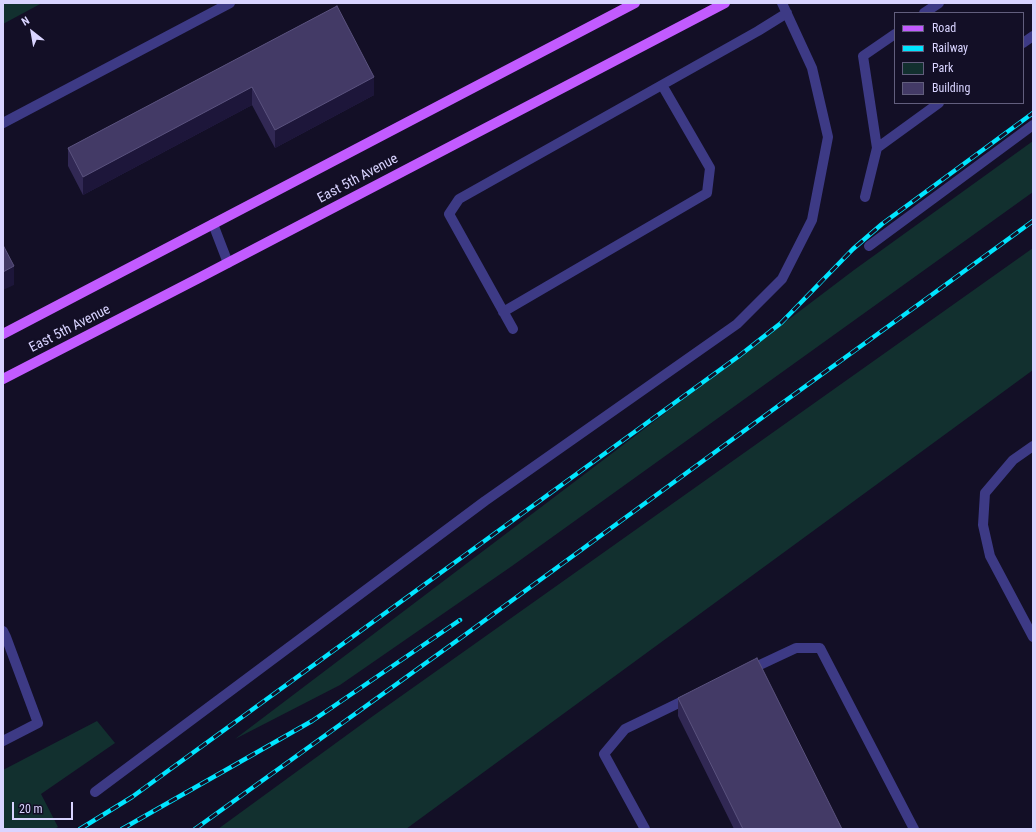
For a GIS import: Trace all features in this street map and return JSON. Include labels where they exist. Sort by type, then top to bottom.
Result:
[{"type":"main road","name":"East 5th Avenue","points":[[3,334],[635,3]]},
{"type":"main road","name":"East 5th Avenue","points":[[3,379],[725,3]]},
{"type":"lane","points":[[3,123],[230,3]]},
{"type":"lane","points":[[95,792],[485,500],[737,324],[782,279],[812,220],[828,137],[812,68],[782,3]]},
{"type":"lane","points":[[926,12],[939,3]]},
{"type":"lane","points":[[513,330],[449,214],[459,198],[758,31],[787,13]]},
{"type":"lane","points":[[865,197],[877,148],[863,56],[894,35]]},
{"type":"lane","points":[[1024,42],[1033,36]]},
{"type":"lane","points":[[503,312],[707,194],[710,168],[662,85]]},
{"type":"lane","points":[[877,148],[938,104]]},
{"type":"lane","points":[[869,246],[1033,125]]},
{"type":"lane","points":[[214,224],[228,263]]},
{"type":"lane","points":[[1033,446],[1013,460],[985,493],[983,525],[990,556],[1033,637]]},
{"type":"lane","points":[[3,631],[38,723],[3,741]]},
{"type":"lane","points":[[739,675],[796,648],[820,648],[914,829]]},
{"type":"lane","points":[[645,829],[604,754],[625,729],[696,695]]},
{"type":"green space","points":[[3,3],[42,3],[3,24]]},
{"type":"green space","points":[[1033,141],[1033,192],[512,566],[340,685],[235,739],[854,270]]},
{"type":"green space","points":[[1033,248],[1033,370],[406,829],[218,829],[373,716]]},
{"type":"green space","points":[[97,721],[115,743],[41,794],[58,827],[54,829],[3,829],[3,770]]},
{"type":"building","points":[[337,6],[374,77],[275,130],[252,87],[83,177],[68,148]]},
{"type":"building","points":[[3,245],[14,266],[3,272]]},
{"type":"building","points":[[757,658],[842,829],[743,829],[678,698]]},
{"type":"railway","points":[[80,829],[132,797],[739,356],[781,323],[853,249],[882,224],[1033,113]]},
{"type":"railway","points":[[195,829],[462,637],[1033,221]]},
{"type":"railway","points":[[122,829],[312,721],[460,620]]}]
